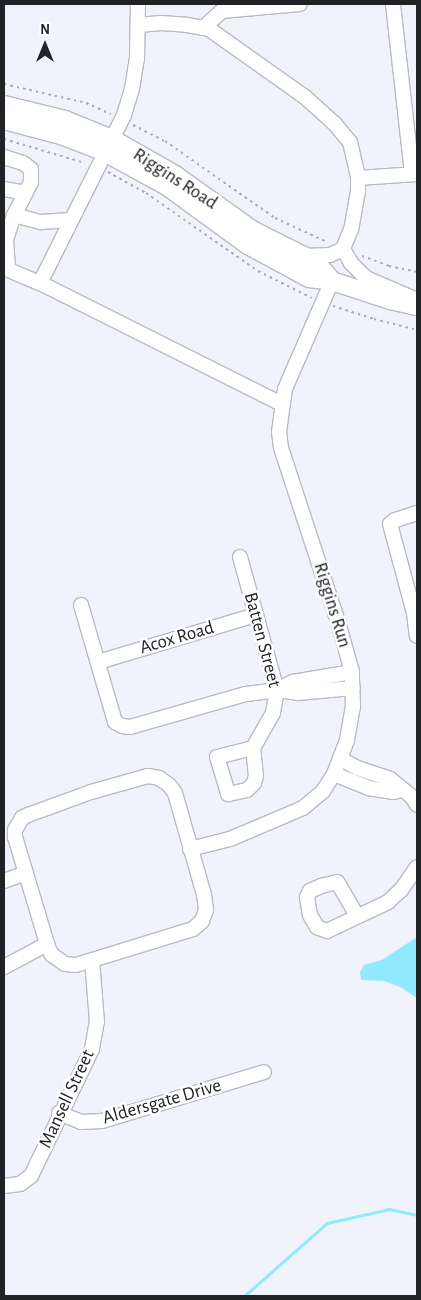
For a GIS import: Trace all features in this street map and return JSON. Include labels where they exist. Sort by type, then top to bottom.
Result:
[{"type":"main road","name":"Riggins Road","points":[[4,105],[65,120],[108,145],[248,245],[309,278],[332,281],[417,306]]},
{"type":"main road","name":"Riggins Road","points":[[4,120],[108,145],[176,175],[252,230],[316,262],[332,281]]},
{"type":"street","points":[[40,283],[122,119],[132,89],[139,24],[138,4]]},
{"type":"street","points":[[203,28],[222,11],[300,4]]},
{"type":"street","points":[[358,178],[414,174],[393,4]]},
{"type":"street","points":[[139,24],[161,23],[209,29],[253,58],[305,97],[334,123],[350,142],[358,178],[358,190],[351,229],[343,249],[330,255],[303,256]]},
{"type":"street","points":[[4,157],[23,163],[31,169],[31,182],[14,215],[6,239],[6,269],[40,283],[282,404]]},
{"type":"street","points":[[4,189],[26,192]]},
{"type":"street","points":[[14,215],[41,222],[70,220]]},
{"type":"street","points":[[343,249],[351,263],[366,278],[417,300]]},
{"type":"street","name":"Riggins Run","points":[[190,849],[230,840],[303,808],[322,791],[334,774],[341,759],[351,722],[352,672],[338,622],[281,448],[279,432],[285,390],[332,281]]},
{"type":"street","points":[[417,513],[395,520],[390,524],[414,613],[417,636]]},
{"type":"street","name":"Batten Street","points":[[240,557],[278,690],[273,713],[253,748]]},
{"type":"street","points":[[81,605],[115,722],[122,726],[130,727],[246,694],[278,690],[298,693],[353,688]]},
{"type":"street","name":"Acox Road","points":[[98,662],[256,615]]},
{"type":"street","points":[[278,690],[292,682],[352,672]]},
{"type":"street","points":[[341,759],[357,768],[390,779],[411,794]]},
{"type":"street","points":[[367,788],[371,773]]},
{"type":"street","points":[[334,774],[367,788],[411,794]]},
{"type":"street","points":[[148,776],[159,778],[169,785],[174,793],[204,895],[206,910],[202,921],[193,929],[76,966],[65,964],[52,955],[47,944],[26,874],[15,838],[15,830],[22,818],[91,792],[148,776]]},
{"type":"street","points":[[357,916],[388,902],[401,890],[417,867]]},
{"type":"street","points":[[4,880],[26,874]]},
{"type":"street","points":[[4,967],[47,944]]},
{"type":"street","name":"Mansell Street","points":[[4,1186],[20,1184],[31,1176],[59,1113],[92,1049],[97,1022],[92,960]]},
{"type":"street","name":"Aldersgate Drive","points":[[59,1113],[81,1122],[102,1120],[264,1072]]},
{"type":"path","points":[[4,84],[86,103],[122,119],[165,141],[275,218],[343,249],[388,266],[417,272]]},
{"type":"water","points":[[417,937],[417,998],[400,987],[384,981],[361,980],[360,972],[364,965],[382,960]]},
{"type":"waterway","points":[[244,1296],[327,1223],[389,1209],[417,1215]]}]
